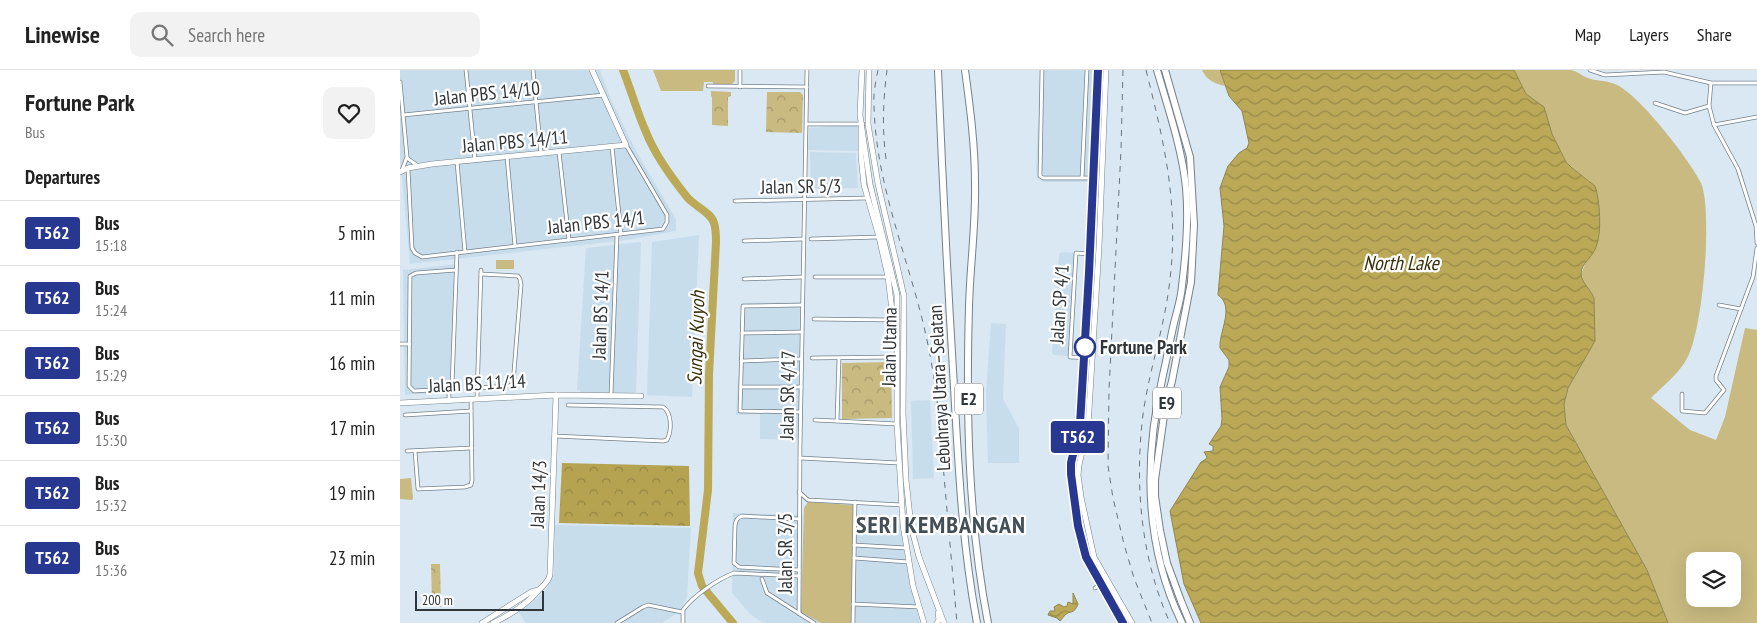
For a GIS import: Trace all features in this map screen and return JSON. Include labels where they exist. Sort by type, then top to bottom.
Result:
[{"type":"highway","name":"Lebuhraya Utara–Selatan","points":[[938,70],[944,232],[962,518],[971,593],[977,623]]},
{"type":"highway","name":"Lebuhraya Utara–Selatan","points":[[965,70],[975,169],[975,209],[969,306],[970,493],[981,590],[988,623]]},
{"type":"highway","name":"E9","points":[[1157,70],[1183,166],[1187,215],[1182,288],[1153,427],[1150,458],[1151,512],[1156,546],[1164,577],[1182,623]]},
{"type":"highway","name":"E9","points":[[1165,70],[1190,157],[1194,242],[1191,282],[1163,423],[1155,480],[1155,496],[1167,563],[1180,602],[1190,623]]},
{"type":"street","points":[[466,70],[475,160]]},
{"type":"street","points":[[533,70],[541,154]]},
{"type":"street","name":"Jalan PBS 14/1","points":[[408,168],[412,248],[415,253],[422,257],[663,229],[668,219],[626,145],[592,70]]},
{"type":"street","points":[[740,70],[740,87]]},
{"type":"street","name":"Jalan SR 4/17","points":[[799,492],[807,70]]},
{"type":"street","name":"Jalan Utama","points":[[862,70],[861,124],[864,131],[873,198],[897,295],[897,424],[902,506],[908,562],[924,622]]},
{"type":"street","name":"Jalan Utama","points":[[870,70],[868,124],[878,184],[904,296],[903,413],[906,480],[911,526],[919,557],[944,623]]},
{"type":"street","points":[[1042,70],[1040,176],[1043,178],[1093,178]]},
{"type":"street","points":[[1082,178],[1087,70]]},
{"type":"street","points":[[1098,70],[1092,216],[1079,434],[1071,463],[1071,474],[1083,549],[1088,563],[1123,623]]},
{"type":"street","points":[[1106,70],[1100,216],[1087,433],[1078,465],[1078,475],[1090,545],[1096,563],[1132,623]]},
{"type":"street","points":[[1590,70],[1605,74],[1664,72],[1711,83],[1757,83]]},
{"type":"street","points":[[400,82],[407,157],[405,165],[400,172]]},
{"type":"street","points":[[1711,83],[1709,106],[1714,125],[1738,169],[1756,226],[1757,243]]},
{"type":"street","points":[[708,86],[807,87]]},
{"type":"street","name":"Jalan PBS 14/10","points":[[403,115],[604,95]]},
{"type":"street","points":[[1655,103],[1685,113],[1709,106]]},
{"type":"street","points":[[1714,125],[1757,117]]},
{"type":"street","points":[[807,124],[868,124]]},
{"type":"street","points":[[861,124],[861,156],[867,198],[879,237],[888,277],[896,340]]},
{"type":"street","name":"Jalan PBS 14/11","points":[[400,172],[418,166],[626,145]]},
{"type":"street","name":"Jalan BS 14/1","points":[[611,396],[619,235],[612,147]]},
{"type":"street","points":[[559,152],[569,240]]},
{"type":"street","points":[[407,157],[418,166]]},
{"type":"street","points":[[507,157],[515,246]]},
{"type":"street","points":[[457,162],[465,252]]},
{"type":"street","name":"Jalan SR 5/3","points":[[735,201],[867,198]]},
{"type":"street","points":[[1092,216],[1100,216]]},
{"type":"street","points":[[811,239],[879,237]]},
{"type":"street","points":[[744,241],[803,239]]},
{"type":"street","points":[[1682,394],[1682,411],[1705,413],[1724,390],[1716,380],[1716,376],[1753,277],[1757,248]]},
{"type":"street","points":[[449,400],[449,389],[452,386],[457,252]]},
{"type":"street","name":"Jalan SP 4/1","points":[[1084,358],[1070,357],[1076,253],[1090,254]]},
{"type":"street","points":[[449,389],[414,391],[410,389],[410,276],[416,273],[456,270]]},
{"type":"street","points":[[415,451],[418,489],[465,487],[471,485],[472,411],[477,388],[481,272],[519,277],[521,285],[512,385],[477,388]]},
{"type":"street","points":[[744,280],[802,277]]},
{"type":"street","points":[[815,278],[888,277]]},
{"type":"street","points":[[800,412],[740,411],[743,306],[802,305]]},
{"type":"street","points":[[1719,305],[1741,309]]},
{"type":"street","points":[[814,319],[893,320]]},
{"type":"street","points":[[742,334],[802,332]]},
{"type":"street","points":[[400,344],[410,344]]},
{"type":"street","points":[[812,358],[896,357]]},
{"type":"street","points":[[837,421],[839,358]]},
{"type":"street","points":[[1084,358],[1092,358]]},
{"type":"street","points":[[741,361],[801,359]]},
{"type":"street","points":[[741,387],[801,387]]},
{"type":"street","name":"Jalan BS 11/14","points":[[400,403],[556,395],[641,396]]},
{"type":"street","name":"Jalan 14/3","points":[[491,623],[500,622],[534,597],[538,590],[546,584],[550,575],[556,395]]},
{"type":"street","points":[[555,436],[663,442],[668,440],[670,416],[668,411],[662,407],[568,405]]},
{"type":"street","points":[[405,415],[472,411]]},
{"type":"street","points":[[815,420],[897,424]]},
{"type":"street","points":[[407,452],[472,448]]},
{"type":"street","points":[[800,458],[899,463]]},
{"type":"street","points":[[799,492],[808,500],[902,506]]},
{"type":"street","name":"Jalan SR 3/5","points":[[799,492],[799,614]]},
{"type":"street","points":[[799,508],[808,500]]},
{"type":"street","points":[[853,623],[855,502]]},
{"type":"street","points":[[799,519],[742,516],[736,520],[734,563],[739,567],[799,570]]},
{"type":"street","points":[[854,546],[906,548]]},
{"type":"street","points":[[854,558],[908,562]]},
{"type":"street","points":[[683,623],[682,612],[690,600],[726,576],[734,573],[799,576]]},
{"type":"street","points":[[762,579],[766,593],[814,623]]},
{"type":"street","points":[[1095,588],[1106,582]]},
{"type":"street","points":[[482,623],[530,592],[538,590]]},
{"type":"street","points":[[936,603],[939,616],[937,623]]},
{"type":"street","points":[[854,604],[919,606]]},
{"type":"street","points":[[617,623],[642,606],[648,605],[682,612]]},
{"type":"street","points":[[491,623],[507,606]]},
{"type":"shaded area","points":[[400,70],[600,70],[611,100],[636,151],[676,219],[676,231],[627,240],[410,264],[400,156]]},
{"type":"shaded area","points":[[1040,70],[1092,70],[1087,182],[1044,182],[1037,178]]},
{"type":"shaded area","points":[[859,124],[858,151],[808,150],[809,128]]},
{"type":"shaded area","points":[[810,152],[856,153],[858,188],[811,189]]},
{"type":"shaded area","points":[[699,235],[692,397],[647,395],[652,242]]},
{"type":"shaded area","points":[[641,242],[636,392],[631,394],[580,392],[580,390],[577,390],[586,248]]},
{"type":"shaded area","points":[[1062,252],[1075,253],[1068,356],[1054,355],[1052,353],[1059,254]]},
{"type":"shaded area","points":[[458,264],[453,391],[405,395],[403,270]]},
{"type":"shaded area","points":[[800,302],[799,440],[760,439],[760,414],[736,415],[742,303]]},
{"type":"shaded area","points":[[991,323],[1006,324],[1003,399],[1019,428],[1019,463],[988,463],[986,393]]},
{"type":"shaded area","points":[[930,400],[934,478],[913,479],[911,401]]},
{"type":"shaded area","points":[[733,513],[803,515],[801,612],[821,623],[763,623],[750,614],[732,593]]},
{"type":"shaded area","points":[[853,520],[901,523],[905,559],[920,623],[851,623]]},
{"type":"shaded area","points":[[555,525],[691,528],[687,597],[679,612],[662,623],[526,623],[518,611],[544,593],[554,573]]},
{"type":"green space","points":[[653,70],[735,70],[735,81],[732,84],[704,82],[703,91],[661,91]]},
{"type":"green space","points":[[1202,70],[1220,70],[1225,86],[1211,81]]},
{"type":"green space","points":[[1514,70],[1571,70],[1588,78],[1617,85],[1638,101],[1663,129],[1686,159],[1701,183],[1706,219],[1706,245],[1697,327],[1691,348],[1682,367],[1651,398],[1690,430],[1716,440],[1725,417],[1745,328],[1757,330],[1757,623],[1668,623],[1647,570],[1566,425],[1564,404],[1568,388],[1595,341],[1594,298],[1581,278],[1581,274],[1586,262],[1596,248],[1600,212],[1589,181],[1566,162],[1552,134],[1545,111],[1526,94]]},
{"type":"green space","points":[[711,91],[731,92],[731,96],[728,97],[728,126],[712,125]]},
{"type":"green space","points":[[767,92],[800,92],[803,95],[802,133],[766,132]]},
{"type":"green space","points":[[496,260],[514,260],[514,269],[496,269]]},
{"type":"green space","points":[[891,362],[892,418],[842,419],[842,363]]},
{"type":"green space","points":[[562,463],[689,466],[690,526],[559,523]]},
{"type":"green space","points":[[411,478],[412,500],[400,499],[400,479]]},
{"type":"green space","points":[[808,502],[853,505],[851,623],[821,623],[801,612],[804,508]]},
{"type":"green space","points":[[431,564],[440,564],[441,607],[436,607],[432,602]]},
{"type":"water","name":"North Lake","points":[[1220,70],[1514,70],[1526,94],[1544,107],[1552,134],[1566,162],[1595,186],[1599,208],[1600,225],[1598,241],[1581,274],[1594,298],[1595,341],[1568,388],[1564,404],[1566,425],[1647,570],[1668,623],[1201,623],[1184,584],[1170,511],[1201,462],[1206,459],[1207,457],[1204,452],[1213,451],[1213,446],[1209,444],[1221,426],[1220,387],[1229,367],[1229,360],[1220,348],[1226,311],[1223,300],[1218,295],[1224,226],[1220,188],[1228,166],[1239,153],[1247,148],[1249,143],[1242,111],[1229,96]]},
{"type":"water","points":[[1073,593],[1078,604],[1075,610],[1064,616],[1060,621],[1048,615],[1050,611],[1055,611],[1054,607],[1059,604],[1064,607],[1067,606],[1068,602],[1073,604]]},
{"type":"waterway","name":"Sungai Kuyoh","points":[[623,70],[650,141],[659,157],[669,174],[687,197],[710,216],[715,228],[716,242],[709,374],[708,490],[698,573],[702,586],[733,623]]},
{"type":"railway","points":[[878,70],[874,100],[875,130],[879,156],[890,207],[922,319],[935,383],[957,623]]},
{"type":"railway","points":[[886,159],[884,115],[887,70]]},
{"type":"railway","points":[[1123,70],[1109,390],[1108,466],[1113,498],[1124,544],[1134,578],[1152,623]]},
{"type":"railway","points":[[1146,70],[1164,148],[1173,225],[1168,297],[1144,405],[1140,449],[1140,500],[1147,550],[1153,575],[1170,623]]},
{"type":"bus line","name":"T562","points":[[1098,70],[1080,424],[1071,463],[1071,482],[1078,526],[1088,563],[1123,623]]},
{"type":"place","name":"Fortune Park","points":[[1085,347]]},
{"type":"district","name":"SERI KEMBANGAN","points":[[941,525]]}]
